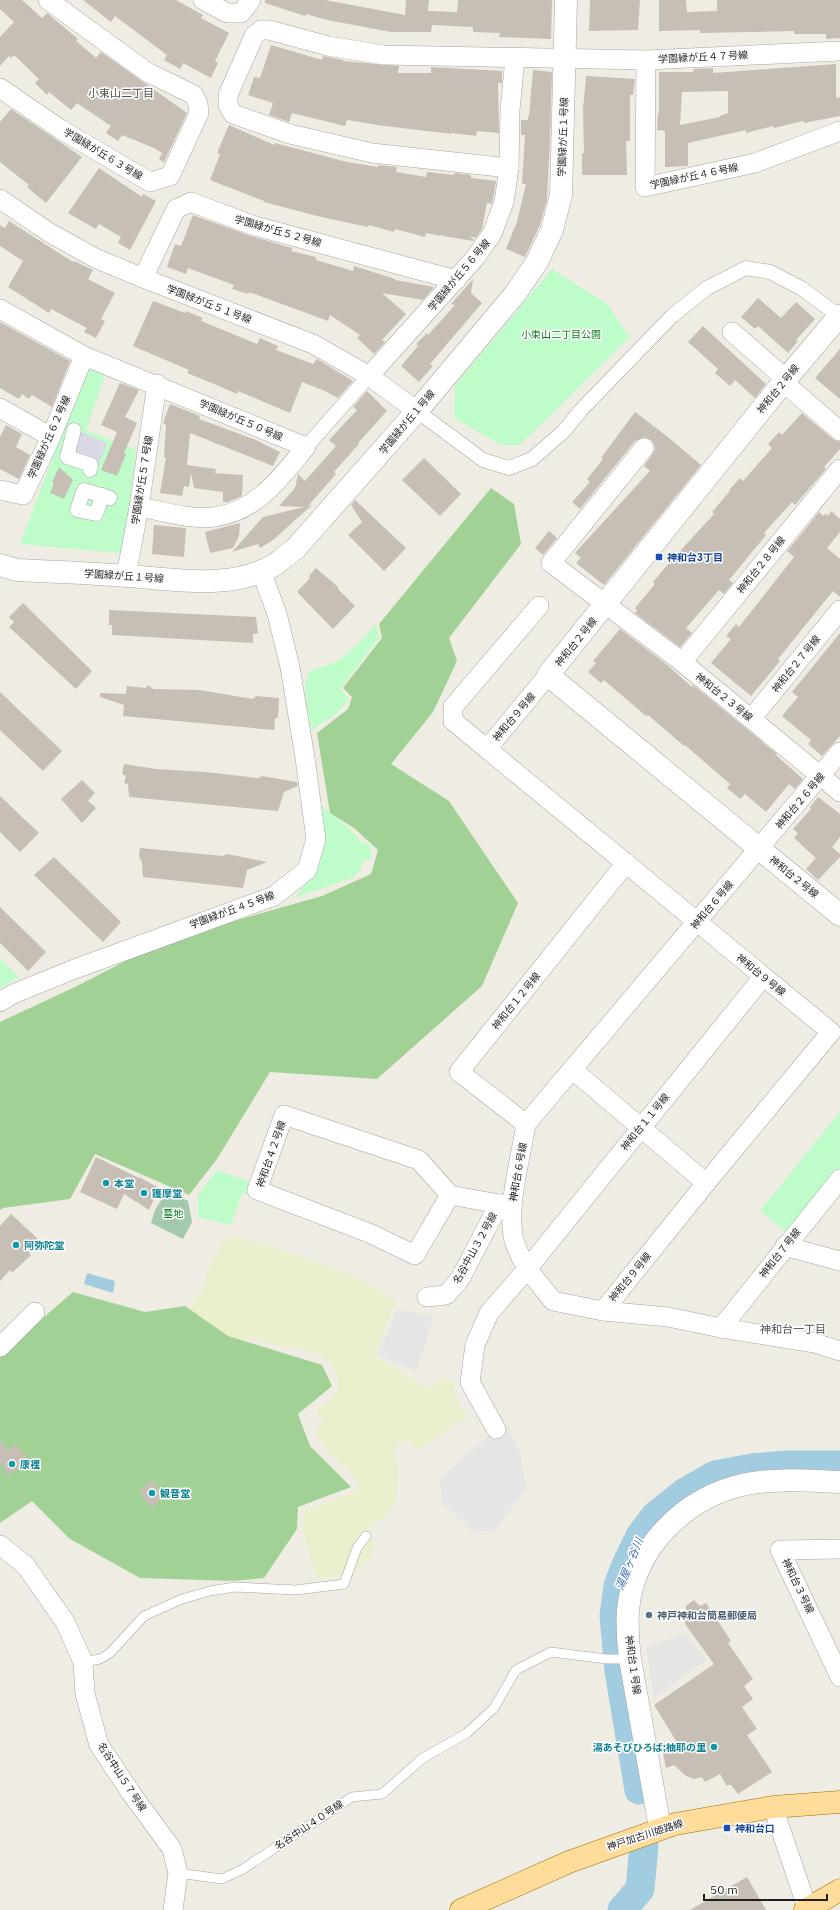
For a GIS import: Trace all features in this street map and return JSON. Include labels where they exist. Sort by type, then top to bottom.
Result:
[{"type":"main road","name":"神戸加古川姫路線","points":[[461,1910],[569,1862],[660,1828],[721,1814],[773,1807],[840,1802]]},
{"type":"main road","points":[[807,1910],[840,1890]]},
{"type":"street","name":"学園緑が丘６３号線","points":[[0,88],[60,129],[150,182],[170,176],[199,114],[198,104],[194,95],[147,72],[48,0]]},
{"type":"street","points":[[203,0],[227,14],[242,13],[250,0]]},
{"type":"street","name":"学園緑が丘１号線","points":[[0,565],[17,570],[126,576],[206,583],[244,576],[261,570],[276,564],[295,549],[417,411],[516,294],[537,262],[552,230],[560,196],[566,0]]},
{"type":"street","name":"学園緑が丘４７号線","points":[[510,168],[372,153],[290,134],[233,114],[228,105],[228,95],[254,36],[261,30],[269,30],[328,46],[384,55],[565,60],[646,60],[840,51]]},
{"type":"street","name":"学園緑が丘５６号線","points":[[369,376],[456,280],[492,234],[504,202],[510,168],[510,110],[515,58]]},
{"type":"street","name":"学園緑が丘４６号線","points":[[646,60],[645,187],[755,163],[840,131]]},
{"type":"street","name":"学園緑が丘５１号線","points":[[0,199],[50,233],[97,259],[312,344],[369,376],[417,411]]},
{"type":"street","name":"学園緑が丘５２号線","points":[[143,278],[176,209],[191,202],[255,226],[456,280]]},
{"type":"street","points":[[417,411],[483,460],[509,468],[532,459],[564,432],[581,410],[672,316],[707,288],[746,268],[770,272],[801,288],[840,316]]},
{"type":"street","name":"学園緑が丘５０号線","points":[[0,308],[84,356],[156,384],[306,447]]},
{"type":"street","name":"神和台２号線","points":[[840,316],[784,381],[606,605],[548,675],[840,915]]},
{"type":"street","points":[[732,332],[840,431]]},
{"type":"street","name":"学園緑が丘６２号線","points":[[0,490],[23,495],[51,437],[84,356]]},
{"type":"street","points":[[139,507],[189,516],[214,517],[245,508],[276,483],[369,376]]},
{"type":"street","name":"学園緑が丘５７号線","points":[[126,576],[139,507],[156,384]]},
{"type":"street","points":[[0,408],[51,437]]},
{"type":"street","points":[[74,430],[65,457],[91,466],[90,470]]},
{"type":"street","name":"神和台２３号線","points":[[644,448],[552,563],[682,662],[840,792]]},
{"type":"street","name":"神和台２８号線","points":[[682,662],[840,469]]},
{"type":"street","points":[[85,487],[106,496],[95,516],[74,510],[85,487]]},
{"type":"street","name":"学園緑が丘４５号線","points":[[0,1002],[13,994],[80,967],[274,896],[307,870],[316,839],[304,750],[290,667],[277,614],[261,570]]},
{"type":"street","points":[[487,749],[453,721],[453,708],[539,606]]},
{"type":"street","name":"神和台２７号線","points":[[751,719],[840,610]]},
{"type":"street","name":"神和台９号線","points":[[548,675],[487,749],[831,1032],[706,1183],[603,1311]]},
{"type":"street","name":"神和台２６号線","points":[[760,849],[840,752]]},
{"type":"street","name":"神和台６号線","points":[[760,849],[526,1124],[506,1204],[514,1240],[528,1268],[553,1301],[603,1311],[668,1317],[721,1328],[815,1343],[840,1351]]},
{"type":"street","name":"神和台１２号線","points":[[526,1124],[459,1072],[626,864]]},
{"type":"street","name":"神和台１１号線","points":[[496,1429],[470,1382],[475,1346],[489,1313],[528,1268],[640,1127],[764,977]]},
{"type":"street","points":[[573,1070],[706,1183]]},
{"type":"street","name":"神和台４２号線","points":[[284,1115],[419,1160],[450,1195],[415,1255],[369,1233],[257,1190],[284,1115]]},
{"type":"street","name":"神和台７号線","points":[[721,1328],[840,1179]]},
{"type":"street","points":[[450,1195],[506,1204]]},
{"type":"street","name":"名谷中山３２号線","points":[[427,1297],[446,1295],[460,1279],[506,1204]]},
{"type":"street","points":[[785,1246],[840,1261]]},
{"type":"street","points":[[0,1348],[35,1312]]},
{"type":"street","name":"神和台１号線","points":[[660,1828],[630,1659],[628,1632],[628,1609],[634,1584],[649,1551],[664,1531],[682,1514],[712,1495],[748,1484],[784,1481],[840,1482]]},
{"type":"street","name":"名谷中山５７号線","points":[[0,1545],[26,1566],[65,1622],[83,1662],[85,1694],[99,1745],[172,1850],[178,1873],[173,1910]]},
{"type":"street","name":"神和台３号線","points":[[840,1549],[780,1550],[832,1639],[840,1677]]},
{"type":"street","points":[[773,1807],[807,1910]]},
{"type":"lane","points":[[83,1662],[100,1659],[110,1652],[144,1616],[182,1598],[235,1587],[296,1590],[344,1584],[357,1548],[366,1536]]},
{"type":"lane","name":"名谷中山４０号線","points":[[178,1873],[222,1879],[243,1869],[352,1797],[382,1794],[423,1758],[467,1733],[494,1708],[516,1670],[551,1652],[606,1659],[630,1659]]},
{"type":"green space","name":"小束山二丁目公園","points":[[552,269],[607,304],[630,337],[520,445],[501,445],[454,418],[455,385]]},
{"type":"green space","points":[[88,365],[106,372],[86,430],[136,450],[124,548],[120,553],[20,544]]},
{"type":"green space","points":[[491,488],[514,504],[521,544],[449,638],[457,661],[433,712],[391,764],[449,801],[518,903],[482,986],[377,1079],[270,1072],[217,1159],[189,1195],[95,1154],[70,1199],[3,1208],[0,1210],[0,1022],[77,986],[141,953],[202,930],[322,896],[371,874],[378,850],[354,828],[330,813],[317,733],[348,709],[352,697],[343,688],[382,638],[379,624]]},
{"type":"green space","points":[[376,624],[379,638],[340,689],[349,699],[337,713],[312,730],[305,691],[307,676],[311,670],[332,664],[348,653]]},
{"type":"green space","points":[[321,806],[350,829],[361,842],[370,845],[372,858],[363,861],[360,871],[352,878],[294,898],[312,875],[321,856],[323,835]]},
{"type":"green space","points":[[0,959],[19,977],[0,988]]},
{"type":"green space","points":[[840,1112],[840,1168],[786,1232],[760,1211]]},
{"type":"green space","points":[[217,1170],[250,1182],[246,1194],[242,1193],[231,1225],[198,1217],[198,1195]]},
{"type":"green space","name":"墓地","points":[[167,1191],[188,1201],[192,1222],[183,1239],[151,1223],[155,1210]]},
{"type":"green space","points":[[234,1236],[271,1246],[355,1276],[396,1301],[374,1355],[427,1389],[445,1377],[456,1385],[453,1391],[467,1417],[419,1450],[406,1438],[397,1445],[394,1455],[399,1471],[396,1501],[386,1517],[374,1523],[368,1530],[376,1545],[369,1560],[355,1573],[317,1578],[303,1531],[303,1512],[362,1488],[349,1471],[326,1450],[315,1431],[323,1423],[316,1409],[325,1404],[338,1391],[338,1378],[332,1365],[319,1354],[249,1337],[236,1344],[190,1312],[191,1303],[202,1292],[209,1268],[224,1241]]},
{"type":"green space","points":[[73,1292],[145,1312],[185,1306],[228,1336],[322,1365],[332,1386],[298,1414],[310,1446],[351,1487],[298,1507],[297,1529],[264,1578],[234,1581],[140,1578],[70,1539],[32,1501],[0,1523],[0,1355]]},
{"type":"shaded area","points":[[72,428],[107,443],[96,472],[61,461]]},
{"type":"shaded area","points":[[398,1309],[434,1316],[416,1371],[377,1355]]},
{"type":"shaded area","points":[[509,1427],[520,1452],[526,1488],[494,1532],[471,1530],[443,1504],[440,1479],[496,1429]]},
{"type":"shaded area","points":[[685,1634],[707,1660],[654,1698],[646,1647]]},
{"type":"water","points":[[87,1273],[115,1281],[113,1293],[84,1284]]},
{"type":"building","points":[[0,0],[22,0],[42,18],[47,13],[78,39],[76,41],[96,58],[101,52],[187,113],[164,162],[159,159],[162,153],[154,148],[122,135],[118,141],[106,133],[111,126],[77,103],[71,110],[49,92],[47,95],[35,83],[39,79],[14,55],[11,58],[9,56],[0,66],[0,37],[14,22],[0,9]]},
{"type":"building","points":[[83,0],[176,0],[203,15],[201,18],[229,33],[215,61],[218,63],[211,78],[183,63],[180,69],[164,60],[167,55],[115,16],[111,22]]},
{"type":"building","points":[[265,0],[325,0],[405,15],[406,0],[429,0],[428,11],[457,12],[458,0],[552,0],[551,39],[499,37],[500,33],[473,32],[473,27],[432,25],[431,32],[391,32],[327,20],[306,14],[305,16],[265,3]]},
{"type":"building","points":[[590,0],[640,0],[638,30],[589,31]]},
{"type":"building","points":[[659,0],[686,0],[687,12],[717,11],[717,0],[840,0],[840,38],[826,39],[826,34],[794,34],[794,31],[700,33],[700,30],[659,31]]},
{"type":"building","points":[[271,45],[322,60],[323,56],[343,61],[399,66],[398,73],[431,73],[431,67],[502,71],[502,83],[498,83],[499,133],[477,131],[476,136],[451,134],[347,120],[345,126],[292,113],[289,122],[269,115],[273,103],[248,95],[254,77],[260,78]]},
{"type":"building","points":[[836,64],[836,98],[840,97],[840,116],[804,123],[803,121],[774,128],[773,126],[746,133],[746,130],[688,143],[688,166],[665,167],[665,131],[657,130],[658,112],[659,113],[659,72],[693,72],[693,69],[713,68],[713,73]],"holes":[[[728,91],[728,113],[720,117],[680,125],[682,92]]]},
{"type":"building","points":[[533,70],[552,72],[550,139],[547,200],[540,225],[525,257],[506,249],[516,226],[526,184],[522,184],[525,135],[521,135],[521,120],[528,120],[529,116]]},
{"type":"building","points":[[586,76],[635,79],[633,95],[630,95],[630,141],[626,141],[627,175],[582,175],[582,153],[584,153],[583,109]]},
{"type":"building","points":[[11,109],[82,157],[46,203],[27,187],[29,185],[0,162],[0,122]]},
{"type":"building","points":[[229,125],[274,145],[275,143],[347,162],[378,167],[378,165],[397,167],[396,172],[426,177],[427,172],[454,175],[455,173],[471,175],[471,178],[496,181],[492,204],[487,203],[482,229],[476,238],[470,236],[474,240],[473,241],[443,236],[441,234],[440,236],[426,233],[425,237],[395,229],[394,232],[369,225],[368,227],[321,217],[264,202],[210,180],[220,154],[217,153]]},
{"type":"building","points":[[99,168],[142,197],[143,194],[156,201],[130,250],[118,243],[121,237],[99,224],[96,229],[68,213]]},
{"type":"building","points":[[193,215],[251,236],[292,248],[291,251],[316,257],[316,260],[353,271],[354,266],[395,280],[434,287],[423,300],[382,293],[406,314],[382,340],[385,342],[374,354],[357,338],[360,335],[330,315],[328,321],[249,292],[248,294],[232,289],[234,285],[188,268],[186,274],[167,267],[175,244],[181,246]]},
{"type":"building","points":[[9,221],[73,262],[74,261],[93,270],[88,279],[115,293],[101,319],[105,321],[96,338],[84,332],[87,328],[51,309],[49,313],[8,287],[23,261],[0,246],[0,225],[5,228]]},
{"type":"building","points":[[473,279],[471,293],[482,303],[430,364],[433,366],[419,382],[401,366],[418,346],[416,344],[427,333],[428,335],[455,305],[451,304]]},
{"type":"building","points":[[758,298],[781,318],[796,302],[815,319],[796,340],[798,341],[788,353],[758,326],[755,329],[741,317]]},
{"type":"building","points":[[153,301],[203,318],[201,321],[257,344],[260,338],[278,346],[276,350],[313,364],[317,359],[353,381],[338,398],[302,382],[290,413],[238,391],[237,394],[187,373],[189,370],[133,346]]},
{"type":"building","points":[[0,322],[70,361],[52,407],[32,395],[29,399],[22,394],[19,399],[0,388]]},
{"type":"building","points":[[703,326],[766,384],[755,398],[735,380],[730,386],[715,373],[718,369],[688,342]]},
{"type":"building","points":[[840,349],[840,399],[815,378]]},
{"type":"building","points":[[120,383],[139,390],[125,417],[137,423],[124,453],[126,454],[117,476],[101,470],[117,432],[101,425]]},
{"type":"building","points":[[367,391],[387,411],[358,443],[359,444],[334,472],[336,474],[308,506],[312,505],[273,540],[260,548],[258,544],[232,552],[263,517],[304,507],[279,506],[295,488],[298,474],[305,481],[336,446],[329,440],[357,410],[353,407]]},
{"type":"building","points":[[170,404],[200,416],[199,419],[256,440],[280,452],[273,466],[190,433],[187,465],[216,469],[215,473],[243,475],[242,496],[228,502],[223,502],[223,492],[194,488],[191,473],[189,487],[184,486],[182,496],[160,493],[166,458],[164,457],[166,425],[163,423]]},
{"type":"building","points":[[635,412],[701,465],[604,585],[576,563],[581,558],[575,553],[650,471],[644,466],[655,450],[654,444],[651,440],[645,437],[635,441],[580,509],[572,502],[590,482],[587,479],[603,459],[601,458]]},
{"type":"building","points":[[802,413],[833,439],[840,442],[840,449],[824,467],[826,469],[795,505],[792,502],[764,533],[766,535],[729,580],[733,583],[724,594],[719,590],[686,628],[692,633],[680,647],[635,613],[637,610],[635,608],[655,584],[653,582],[714,514],[712,512],[730,491],[729,490],[740,478],[743,481],[772,448],[768,444],[779,432],[782,435]]},
{"type":"building","points":[[6,425],[22,434],[16,447],[30,455],[19,479],[0,469],[0,437]]},
{"type":"building","points":[[424,458],[461,494],[440,516],[402,480]]},
{"type":"building","points":[[59,467],[73,480],[64,499],[50,493],[54,484],[52,482]]},
{"type":"building","points":[[355,500],[406,548],[384,571],[348,535],[362,522],[351,505]]},
{"type":"building","points":[[831,511],[840,519],[840,532],[827,548],[840,559],[840,597],[833,591],[778,659],[780,661],[751,696],[711,663],[731,639],[726,636],[736,624],[739,627],[794,557],[787,551],[819,512],[823,516],[826,514],[828,516]]},
{"type":"building","points":[[240,523],[239,536],[233,548],[210,553],[205,532]]},
{"type":"building","points":[[154,525],[186,528],[184,557],[152,554]]},
{"type":"building","points":[[549,531],[557,538],[543,555],[535,548]]},
{"type":"building","points":[[316,568],[338,587],[338,589],[355,606],[333,629],[297,592],[310,578],[309,576]]},
{"type":"building","points":[[23,603],[92,671],[76,689],[9,627],[14,622],[9,617]]},
{"type":"building","points":[[109,610],[256,617],[258,633],[253,634],[253,643],[112,635],[112,625],[109,625]]},
{"type":"building","points":[[620,629],[666,664],[692,687],[693,685],[777,754],[776,755],[803,779],[795,789],[789,784],[766,812],[745,794],[740,799],[727,788],[730,784],[685,745],[684,746],[648,715],[646,716],[604,680],[601,683],[588,672],[596,663],[593,661]]},
{"type":"building","points":[[840,633],[840,736],[822,756],[808,744],[811,740],[782,716],[798,697],[792,692]]},
{"type":"building","points":[[148,685],[153,689],[199,690],[253,699],[256,696],[279,698],[278,718],[275,718],[274,730],[123,716],[124,705],[100,697],[100,693],[126,694],[127,686],[146,688]]},
{"type":"building","points":[[0,692],[62,751],[43,771],[0,730]]},
{"type":"building","points":[[124,764],[156,769],[205,772],[259,778],[262,776],[297,782],[298,786],[284,792],[278,811],[129,797],[128,784],[124,783],[126,776],[122,774]]},
{"type":"building","points":[[82,780],[95,793],[88,801],[96,808],[82,823],[61,799]]},
{"type":"building","points":[[0,796],[39,833],[20,852],[0,832]]},
{"type":"building","points":[[818,797],[840,814],[840,837],[832,847],[840,854],[840,857],[818,880],[806,869],[816,858],[794,838],[798,833],[793,829],[811,809],[810,807]]},
{"type":"building","points":[[140,848],[223,856],[227,854],[267,862],[247,870],[243,888],[143,877],[142,862],[139,857]]},
{"type":"building","points":[[54,857],[121,922],[103,942],[34,875]]},
{"type":"building","points":[[0,907],[46,952],[28,971],[0,943]]},
{"type":"building","name":"本堂","points":[[96,1157],[159,1188],[149,1210],[124,1194],[117,1209],[80,1192]]},
{"type":"building","name":"阿弥陀堂","points":[[11,1214],[38,1239],[27,1250],[31,1255],[12,1273],[10,1270],[0,1281],[0,1226]]},
{"type":"building","name":"康裡","points":[[0,1440],[8,1450],[15,1444],[26,1456],[22,1461],[25,1464],[8,1475],[0,1462]]},
{"type":"building","name":"観音堂","points":[[151,1480],[165,1494],[152,1508],[139,1492]]},
{"type":"building","points":[[694,1600],[700,1606],[706,1603],[731,1641],[728,1643],[753,1679],[744,1686],[753,1699],[742,1707],[757,1729],[747,1735],[772,1772],[738,1794],[731,1785],[726,1785],[720,1774],[705,1782],[702,1777],[694,1779],[686,1776],[674,1765],[666,1768],[663,1753],[678,1744],[654,1705],[714,1664],[685,1624],[686,1606]]},
{"type":"building","points":[[747,1877],[766,1910],[690,1910]]},
{"type":"waterway","name":"湯屋ヶ谷川","points":[[639,1790],[619,1671],[614,1616],[618,1586],[640,1536],[655,1516],[685,1492],[715,1475],[752,1468],[786,1465],[840,1465]]},
{"type":"waterway","name":"湯屋ヶ谷川","points":[[622,1910],[640,1889],[644,1846]]},
{"type":"place","name":"神和台3丁目","points":[[659,557]]},
{"type":"place","name":"本堂","points":[[106,1183]]},
{"type":"place","name":"護摩堂","points":[[144,1193]]},
{"type":"place","name":"阿弥陀堂","points":[[16,1245]]},
{"type":"place","name":"康裡","points":[[12,1464]]},
{"type":"place","name":"観音堂","points":[[152,1493]]},
{"type":"place","name":"神戸神和台簡易郵便局","points":[[649,1615]]},
{"type":"place","name":"湯あそびひろば;柚耶の里","points":[[714,1747]]},
{"type":"place","name":"神和台口","points":[[727,1828]]},
{"type":"district","name":"小束山二丁目","points":[[121,93]]},
{"type":"district","name":"神和台一丁目","points":[[793,1329]]}]
